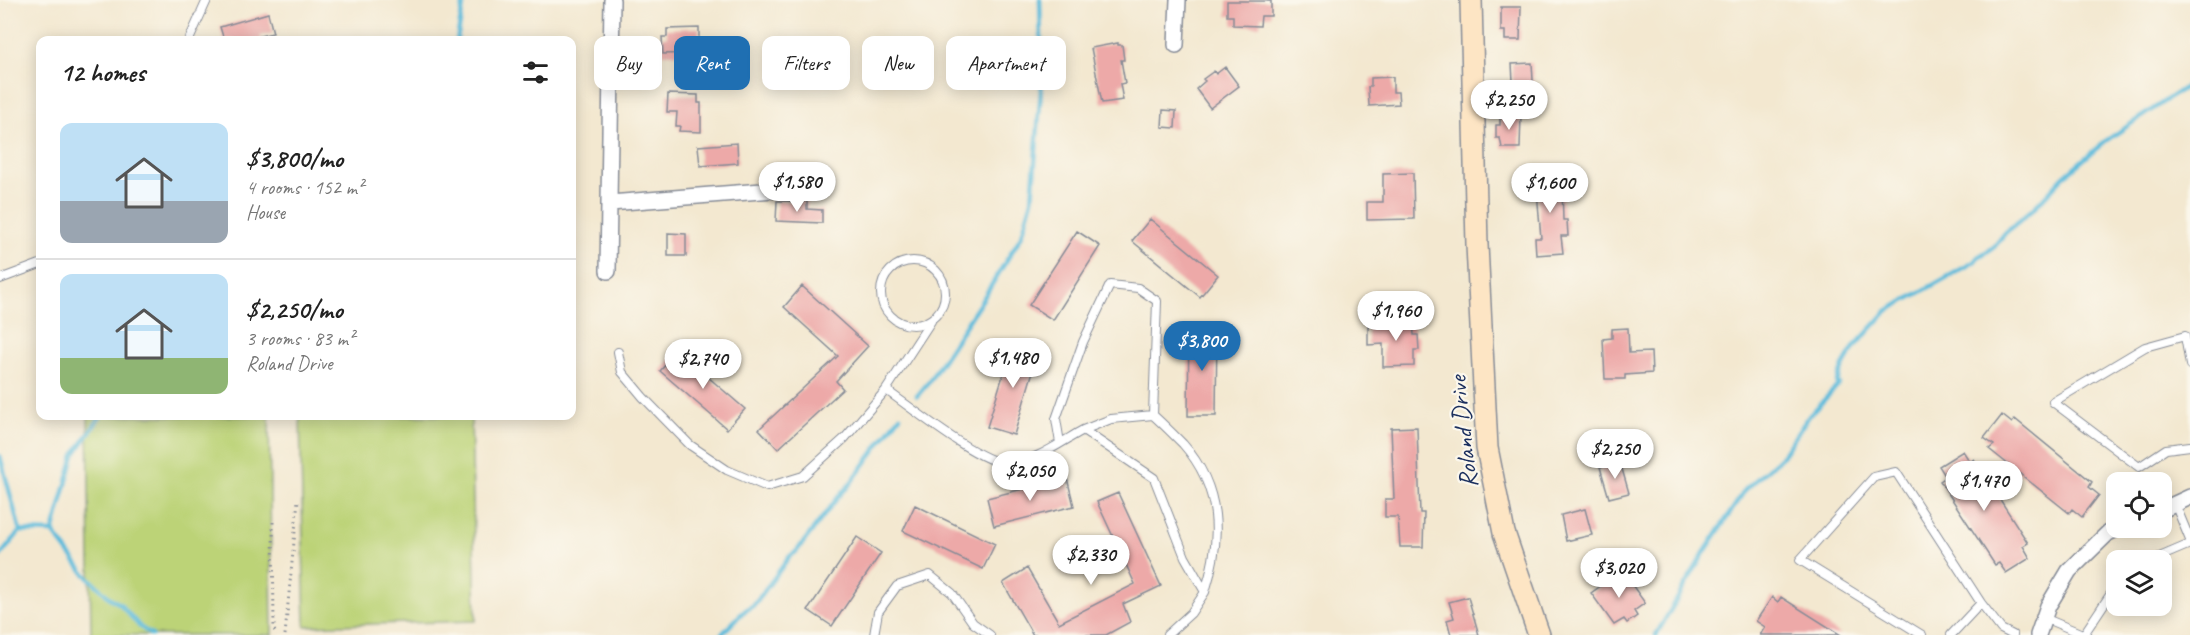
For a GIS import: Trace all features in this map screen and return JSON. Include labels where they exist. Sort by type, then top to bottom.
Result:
[{"type":"street","points":[[608,271],[612,0]]},
{"type":"street","points":[[1176,45],[1178,0]]},
{"type":"street","name":"Roland Drive","points":[[1471,0],[1477,245],[1487,448],[1504,533],[1539,635]]},
{"type":"street","points":[[610,203],[786,189]]},
{"type":"street","points":[[2172,505],[2190,497]]},
{"type":"street","points":[[2038,635],[2048,606],[2069,571],[2106,535]]},
{"type":"lane","points":[[191,36],[207,0]]},
{"type":"lane","points":[[618,352],[622,372],[690,445],[728,470],[766,487],[803,476],[845,438],[886,390],[932,319],[939,312],[944,302],[945,292],[943,282],[931,266],[921,261],[911,260],[892,268],[880,287],[880,298],[891,318],[911,326],[932,319]]},
{"type":"lane","points":[[0,279],[36,266]]},
{"type":"lane","points":[[1060,443],[1056,419],[1083,342],[1110,285],[1138,288],[1157,301],[1153,415],[1184,445],[1206,480],[1217,516],[1217,544],[1205,592],[1191,613],[1167,635]]},
{"type":"lane","points":[[2190,365],[2185,336],[2145,347],[2053,402],[2139,467],[2166,449],[2190,446]]},
{"type":"lane","points":[[886,390],[981,455],[1008,464],[1031,458],[1083,430],[1111,419],[1153,415]]},
{"type":"lane","points":[[1083,430],[1154,478],[1185,557],[1205,592]]},
{"type":"lane","points":[[1922,635],[1800,560],[1874,477],[1896,472],[1981,603],[2001,629],[2013,635]]},
{"type":"lane","points":[[2172,513],[2190,542],[2172,551]]},
{"type":"lane","points":[[874,635],[878,612],[897,586],[930,575],[952,593],[973,623],[990,635]]},
{"type":"lane","points":[[2044,618],[2084,635],[2106,601]]},
{"type":"lane","points":[[1951,635],[1981,603]]},
{"type":"path","points":[[285,635],[298,501]]},
{"type":"path","points":[[273,522],[274,629],[276,635]]},
{"type":"green space","points":[[88,420],[269,420],[272,635],[91,635]]},
{"type":"green space","points":[[300,420],[471,420],[476,621],[305,626]]},
{"type":"building","points":[[1227,1],[1271,1],[1271,16],[1261,16],[1260,26],[1233,25],[1233,16],[1227,16]]},
{"type":"building","points":[[1501,7],[1521,7],[1520,40],[1505,40],[1505,31],[1501,31]]},
{"type":"building","points":[[268,13],[273,33],[260,36],[223,36],[220,27]]},
{"type":"building","points":[[699,28],[699,36],[674,36],[674,54],[663,54],[662,37],[667,37],[667,29]]},
{"type":"building","points":[[1118,43],[1122,45],[1124,60],[1121,60],[1125,83],[1120,84],[1123,100],[1102,103],[1091,48]]},
{"type":"building","points":[[1532,63],[1534,97],[1514,98],[1512,64]]},
{"type":"building","points":[[1225,67],[1239,86],[1210,108],[1196,89],[1205,81],[1203,79],[1214,71],[1216,74]]},
{"type":"building","points":[[1393,77],[1393,92],[1398,92],[1399,104],[1369,106],[1368,87],[1371,87],[1371,78]]},
{"type":"building","points":[[668,94],[698,95],[698,103],[701,103],[701,132],[679,131],[680,126],[676,126],[677,112],[667,112]]},
{"type":"building","points":[[1163,110],[1176,111],[1175,128],[1162,127]]},
{"type":"building","points":[[1500,115],[1521,115],[1520,148],[1502,148],[1500,138],[1496,138],[1496,125],[1500,125]]},
{"type":"building","points":[[737,143],[738,163],[700,166],[698,146]]},
{"type":"building","points":[[1534,172],[1556,172],[1556,187],[1562,187],[1563,220],[1567,220],[1568,236],[1561,236],[1563,253],[1536,255],[1535,238],[1541,238],[1537,192],[1534,192]]},
{"type":"building","points":[[1413,173],[1414,219],[1367,220],[1367,202],[1383,202],[1383,174]]},
{"type":"building","points":[[777,201],[807,201],[807,209],[822,210],[822,223],[776,221]]},
{"type":"building","points":[[1150,219],[1218,275],[1200,297],[1132,241]]},
{"type":"building","points":[[1077,231],[1100,246],[1053,320],[1029,305]]},
{"type":"building","points":[[668,233],[686,234],[686,256],[668,256]]},
{"type":"building","points":[[802,286],[868,346],[836,381],[843,389],[778,449],[759,429],[838,356],[784,307]]},
{"type":"building","points":[[1413,318],[1414,335],[1418,335],[1419,350],[1414,350],[1414,366],[1383,367],[1383,344],[1368,345],[1368,326],[1388,326],[1388,319]]},
{"type":"building","points":[[1189,328],[1217,328],[1216,416],[1188,416]]},
{"type":"building","points":[[1628,328],[1629,353],[1651,352],[1652,373],[1625,375],[1625,379],[1605,379],[1603,339],[1612,338],[1612,329]]},
{"type":"building","points":[[1013,343],[1039,351],[1014,435],[987,427]]},
{"type":"building","points":[[678,351],[745,409],[727,429],[660,371]]},
{"type":"building","points":[[2002,415],[2012,423],[2015,419],[2092,482],[2089,487],[2099,495],[2082,517],[2072,509],[2069,513],[1989,449],[1994,445],[1984,438]]},
{"type":"building","points":[[1417,427],[1420,513],[1424,513],[1423,547],[1400,547],[1398,517],[1385,517],[1385,499],[1394,499],[1391,428]]},
{"type":"building","points":[[1963,451],[1970,462],[1974,459],[2028,543],[2023,546],[2030,558],[2006,573],[1999,563],[1995,565],[1940,481],[1946,477],[1939,466]]},
{"type":"building","points":[[1620,462],[1629,493],[1609,498],[1600,467]]},
{"type":"building","points":[[1067,478],[1074,506],[994,526],[987,498]]},
{"type":"building","points":[[1118,493],[1161,586],[1123,604],[1130,622],[1106,635],[1033,635],[1003,583],[1027,568],[1059,623],[1135,584],[1097,502]]},
{"type":"building","points":[[915,505],[995,544],[983,569],[903,531]]},
{"type":"building","points":[[1585,509],[1592,535],[1566,541],[1561,515]]},
{"type":"building","points":[[857,537],[881,553],[832,626],[808,610]]},
{"type":"building","points":[[1622,571],[1645,603],[1634,611],[1637,616],[1627,623],[1624,619],[1614,625],[1591,593]]},
{"type":"building","points":[[1468,597],[1479,635],[1451,635],[1447,620],[1454,618],[1449,602]]},
{"type":"building","points":[[1772,597],[1778,602],[1781,597],[1841,635],[1760,635],[1765,627],[1756,621]]},
{"type":"waterway","points":[[458,36],[464,0]]},
{"type":"waterway","points":[[917,396],[928,383],[1022,235],[1032,200],[1042,77],[1040,0]]},
{"type":"waterway","points":[[1656,635],[1704,553],[1745,490],[1782,456],[1809,416],[1839,384],[1837,382],[1843,366],[1855,346],[1887,311],[1974,262],[1994,247],[2005,233],[2034,208],[2063,177],[2104,142],[2190,84]]},
{"type":"waterway","points":[[721,635],[743,612],[754,605],[790,556],[796,552],[847,488],[900,416]]},
{"type":"waterway","points":[[53,532],[74,455],[98,420]]},
{"type":"waterway","points":[[0,456],[20,531]]},
{"type":"waterway","points":[[20,531],[53,532]]},
{"type":"waterway","points":[[0,556],[20,531]]},
{"type":"waterway","points":[[53,532],[84,573],[110,598],[120,604],[140,627],[152,635]]}]
